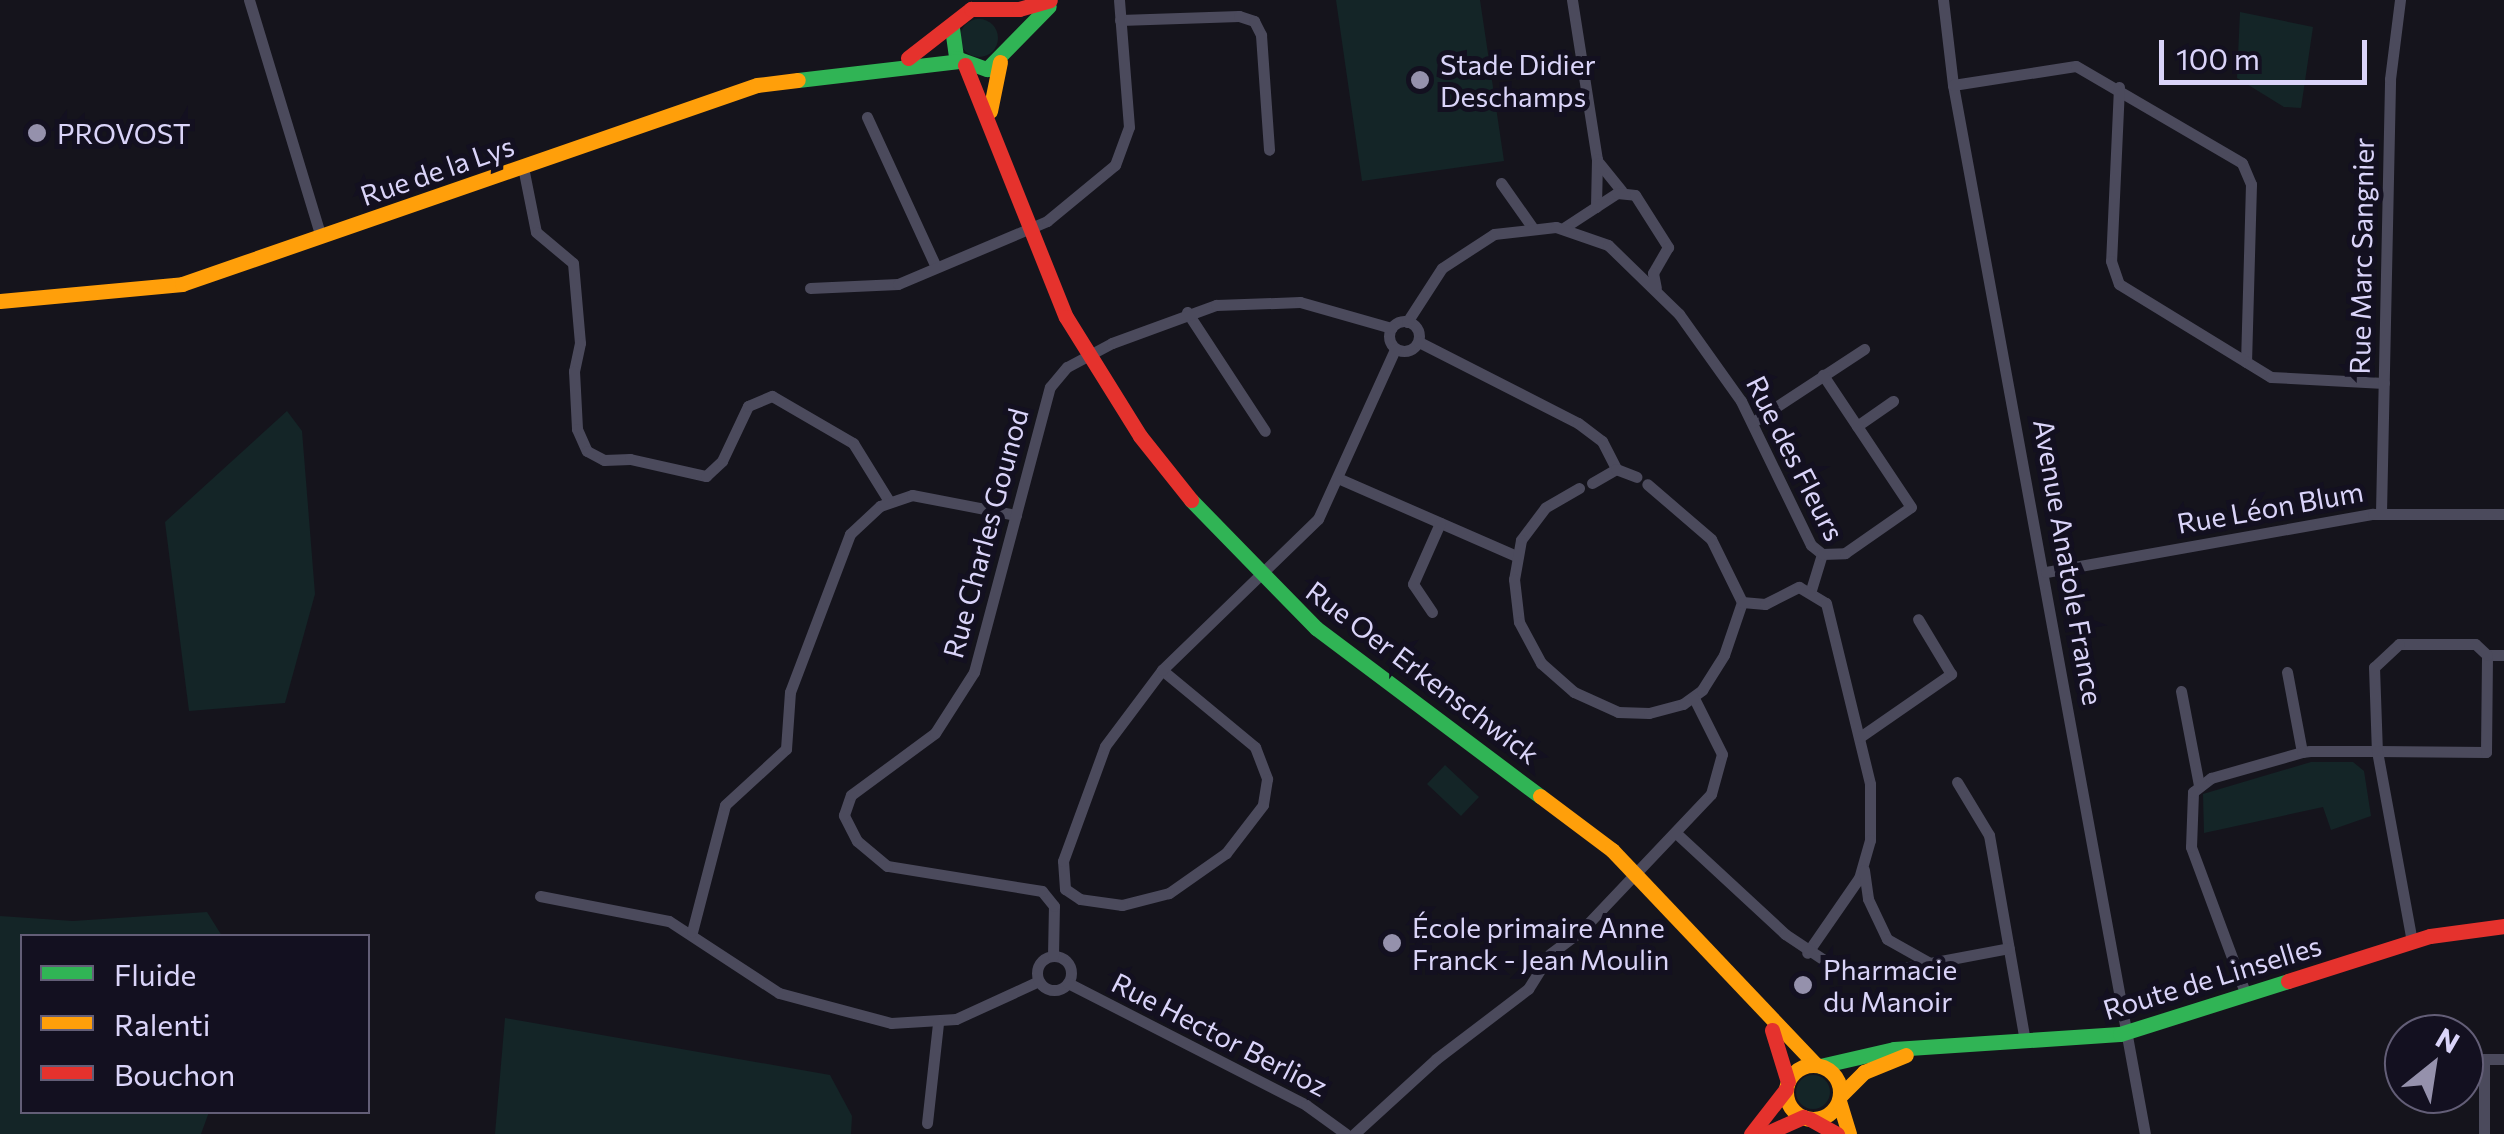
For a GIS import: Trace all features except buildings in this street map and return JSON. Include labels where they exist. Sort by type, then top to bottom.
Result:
[{"type":"street","points":[[249,0],[321,237]]},
{"type":"street","points":[[1053,0],[1000,62],[983,69],[962,63],[950,45],[953,24],[968,11],[1053,0]]},
{"type":"street","points":[[810,288],[892,286],[1058,214],[1125,150],[1119,0]]},
{"type":"street","points":[[1572,0],[1597,160],[1594,209],[1588,226],[1596,239]]},
{"type":"street","name":"Avenue Anatole France","points":[[1943,0],[1953,85],[2046,572],[2145,1134]]},
{"type":"street","name":"Rue Marc Sangnier","points":[[2381,514],[2390,79],[2400,0]]},
{"type":"street","points":[[987,9],[1006,23],[1009,47]]},
{"type":"street","points":[[1120,20],[1240,16],[1254,21],[1261,35],[1269,150]]},
{"type":"street","name":"Rue de la Lys","points":[[886,66],[928,48],[953,24]]},
{"type":"street","name":"Rue Oer Erkenschwick","points":[[991,130],[990,91],[1000,62]]},
{"type":"street","name":"Rue de la Lys","points":[[0,300],[159,289],[321,237],[758,85],[886,66],[962,63]]},
{"type":"street","name":"Rue Oer Erkenschwick","points":[[962,63],[1026,228],[1088,355],[1167,472],[1260,576],[1340,648],[1551,799],[1638,873],[1760,1009],[1818,1065]]},
{"type":"street","points":[[1953,85],[2066,65],[2119,87],[2248,169],[2246,362]]},
{"type":"street","points":[[2119,87],[2113,277],[2246,362],[2291,381],[2384,383]]},
{"type":"street","points":[[867,117],[936,267]]},
{"type":"street","points":[[1597,160],[1622,192],[1638,198],[1666,239],[1662,262],[1653,273],[1658,292]]},
{"type":"street","points":[[523,166],[536,232],[573,263],[580,343],[574,371],[578,430],[587,451],[604,460],[630,458],[706,476],[722,461],[757,398],[779,399],[859,448],[890,501]]},
{"type":"street","points":[[1501,183],[1532,226]]},
{"type":"street","points":[[1556,227],[1573,226],[1622,192]]},
{"type":"street","name":"Rue des Fleurs","points":[[1408,322],[1450,259],[1494,234],[1532,226],[1556,227],[1596,239],[1658,292],[1753,422],[1807,537],[1822,554],[1811,590]]},
{"type":"street","points":[[1632,266],[1643,270],[1662,262]]},
{"type":"street","name":"Rue Charles Gounod","points":[[1054,956],[1054,906],[1042,890],[887,866],[857,841],[844,808],[861,788],[935,733],[966,689],[988,634],[1050,387],[1088,355],[1187,312],[1287,300],[1392,328]]},
{"type":"street","points":[[1187,312],[1265,431]]},
{"type":"street","points":[[1162,670],[1255,746],[1265,769],[1264,804],[1226,853],[1168,893],[1122,906],[1071,894],[1062,881],[1063,861],[1086,788],[1119,725],[1162,670],[1318,519],[1340,479],[1395,348],[1392,328],[1408,322],[1418,342],[1578,422],[1602,441],[1616,469],[1642,480],[1711,539],[1742,602],[1718,670],[1694,698],[1670,709],[1626,713],[1574,692],[1524,636],[1516,609],[1516,556],[1545,508],[1616,469]]},
{"type":"street","points":[[1395,348],[1409,351],[1418,342]]},
{"type":"street","points":[[1753,422],[1864,348]]},
{"type":"street","points":[[1822,554],[1845,553],[1911,507],[1824,375]]},
{"type":"street","points":[[1857,426],[1894,401]]},
{"type":"street","points":[[1340,479],[1516,556]]},
{"type":"street","points":[[692,932],[726,805],[786,749],[790,692],[841,549],[861,520],[890,501],[929,494],[1016,515]]},
{"type":"street","name":"Rue Léon Blum","points":[[2046,572],[2381,514],[2504,514]]},
{"type":"street","points":[[1432,612],[1414,584],[1440,522]]},
{"type":"street","points":[[1742,602],[1766,604],[1793,588],[1811,590],[1829,610],[1872,800],[1865,861],[1868,899],[1887,939],[1904,954],[1931,962]]},
{"type":"street","points":[[1860,736],[1951,674],[1918,619]]},
{"type":"street","points":[[2412,942],[2377,752],[2374,671],[2385,650],[2399,644],[2471,644],[2486,655],[2504,655]]},
{"type":"street","points":[[2199,785],[2302,752],[2486,752],[2486,655]]},
{"type":"street","points":[[2287,672],[2302,752]]},
{"type":"street","points":[[2181,691],[2199,785],[2189,803],[2190,842],[2246,995]]},
{"type":"street","points":[[1354,1134],[1436,1059],[1500,1016],[1534,982],[1550,954],[1638,873],[1716,788],[1723,764],[1694,698]]},
{"type":"street","points":[[1957,782],[1989,835],[2025,1042]]},
{"type":"street","points":[[1676,833],[1807,953],[1862,973],[2009,948]]},
{"type":"street","points":[[1807,953],[1847,902],[1865,861]]},
{"type":"street","points":[[540,896],[650,914],[692,932],[796,1000],[892,1023],[938,1023],[985,1010],[1038,980]]},
{"type":"street","name":"Route de Linselles","points":[[1818,1065],[1928,1048],[2127,1032],[2412,942],[2504,926]]},
{"type":"street","points":[[1054,956],[1069,965],[1068,983],[1054,990],[1038,980],[1040,963],[1054,956]]},
{"type":"street","name":"Rue Hector Berlioz","points":[[1068,983],[1301,1102],[1346,1134]]},
{"type":"street","name":"Rue Oer Erkenschwick","points":[[1760,1009],[1785,1058],[1787,1086]]},
{"type":"street","points":[[927,1123],[938,1023]]},
{"type":"street","name":"Route de Linselles","points":[[1840,1099],[1869,1070],[1928,1048]]},
{"type":"street","points":[[2484,1059],[2504,1059]]},
{"type":"street","points":[[1751,1134],[1799,1069],[1818,1065],[1836,1077],[1849,1134]]},
{"type":"street","points":[[1787,1086],[1791,1108],[1837,1134]]},
{"type":"street","points":[[1764,1134],[1829,1114],[1840,1099]]},
{"type":"shaded area","name":"Stade Didier Deschamps","points":[[1336,0],[1480,0],[1504,161],[1362,181]]},
{"type":"shaded area","points":[[2240,12],[2313,27],[2301,108],[2284,107],[2237,78]]},
{"type":"shaded area","points":[[979,19],[993,24],[998,38],[993,52],[979,57],[965,52],[960,38],[965,24]]},
{"type":"shaded area","points":[[287,411],[302,431],[315,594],[285,703],[189,711],[165,522]]},
{"type":"shaded area","points":[[2311,762],[2353,762],[2364,771],[2371,816],[2331,830],[2323,807],[2204,833],[2203,794]]},
{"type":"shaded area","points":[[1445,765],[1479,797],[1461,816],[1427,784]]},
{"type":"shaded area","points":[[207,912],[221,934],[20,934],[20,1114],[208,1114],[201,1134],[0,1134],[0,916],[73,921]]},
{"type":"shaded area","points":[[505,1018],[830,1075],[852,1116],[851,1134],[495,1134]]},
{"type":"shaded area","points":[[1813,1075],[1825,1080],[1830,1092],[1825,1104],[1813,1109],[1801,1104],[1796,1092],[1801,1080]]},
{"type":"traffic: fast","points":[[952,28],[956,58],[987,69],[1049,6]]},
{"type":"traffic: fast","points":[[798,80],[959,61]]},
{"type":"traffic: fast","points":[[1191,500],[1316,628],[1540,796]]},
{"type":"traffic: fast","points":[[1820,1066],[1894,1049],[2120,1034],[2288,981]]},
{"type":"traffic: slow","points":[[990,111],[1000,62]]},
{"type":"traffic: slow","points":[[0,301],[182,284],[757,85],[798,80]]},
{"type":"traffic: slow","points":[[1540,796],[1612,850],[1816,1065]]},
{"type":"traffic: slow","points":[[1840,1096],[1864,1072],[1906,1055]]},
{"type":"traffic: slow","points":[[1813,1065],[1832,1073],[1840,1092],[1832,1111],[1813,1119],[1794,1111],[1786,1092],[1794,1073],[1813,1065]]},
{"type":"traffic: slow","points":[[1839,1101],[1849,1134]]},
{"type":"traffic: jam","points":[[908,58],[971,9],[1019,9],[1050,0]]},
{"type":"traffic: jam","points":[[965,65],[1066,317],[1140,436],[1191,500]]},
{"type":"traffic: jam","points":[[2288,981],[2430,936],[2504,926]]},
{"type":"traffic: jam","points":[[1772,1030],[1788,1082]]},
{"type":"traffic: jam","points":[[1751,1134],[1786,1089]]},
{"type":"traffic: jam","points":[[1765,1134],[1803,1117]]},
{"type":"traffic: jam","points":[[1810,1119],[1837,1134]]},
{"type":"place","name":"Stade Didier Deschamps","points":[[1420,80]]},
{"type":"place","name":"PROVOST","points":[[37,133]]},
{"type":"place","name":"École primaire Anne Franck - Jean Moulin","points":[[1392,943]]},
{"type":"place","name":"Pharmacie du Manoir","points":[[1803,985]]}]
